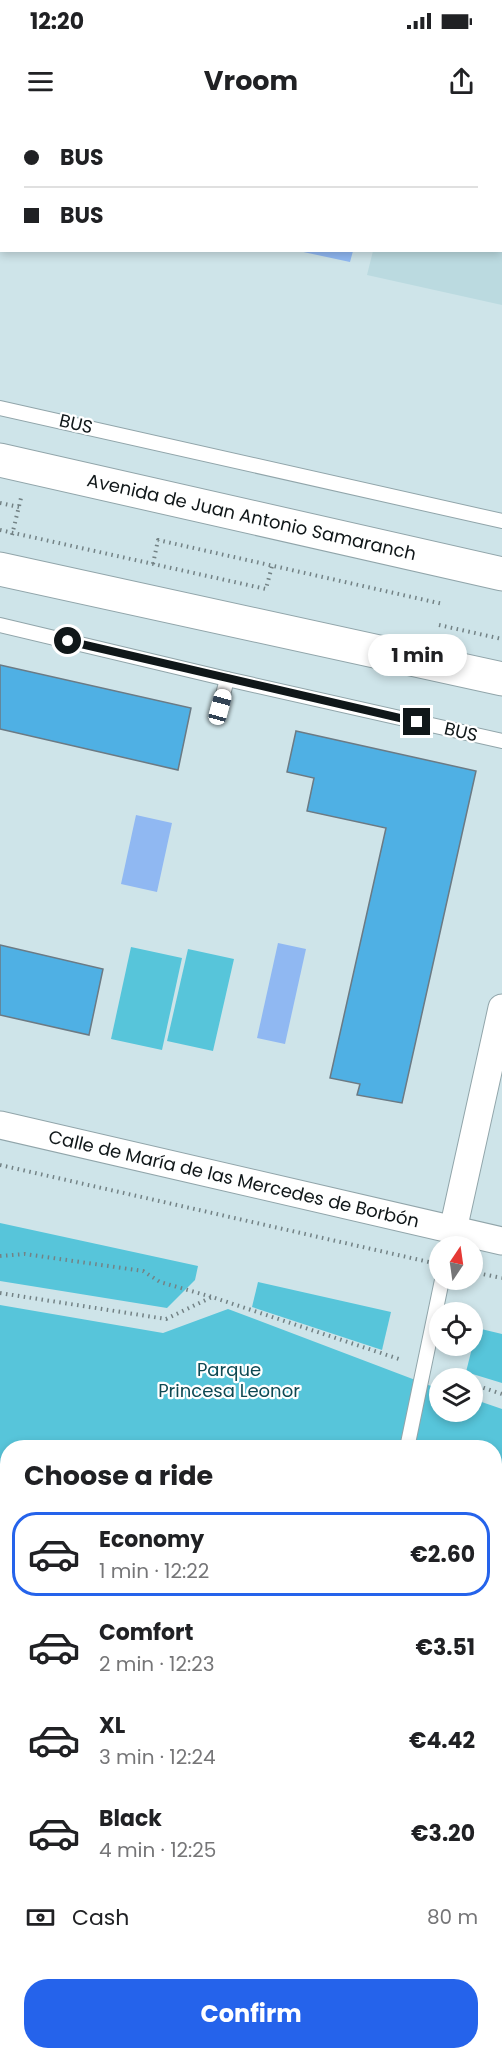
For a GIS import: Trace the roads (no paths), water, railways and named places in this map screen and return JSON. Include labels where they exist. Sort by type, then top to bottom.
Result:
[{"type":"street","name":"Avenida de Juan Antonio Samaranch","points":[[0,460],[502,574]]},
{"type":"street","points":[[5,554],[502,679]]},
{"type":"street","points":[[451,1236],[502,1008]]},
{"type":"street","name":"Calle de María de las Mercedes de Borbón","points":[[0,1125],[443,1236]]},
{"type":"street","name":"Calle de María de las Mercedes de Borbón","points":[[483,1239],[502,1240]]},
{"type":"lane","name":"BUS","points":[[0,408],[502,520]]},
{"type":"lane","name":"BUS","points":[[0,625],[502,741]]},
{"type":"lane","points":[[218,714],[227,679]]},
{"type":"lane","points":[[409,1440],[440,1290]]},
{"type":"park label","name":"Parque Princesa Leonor","points":[[229,1380]]}]
